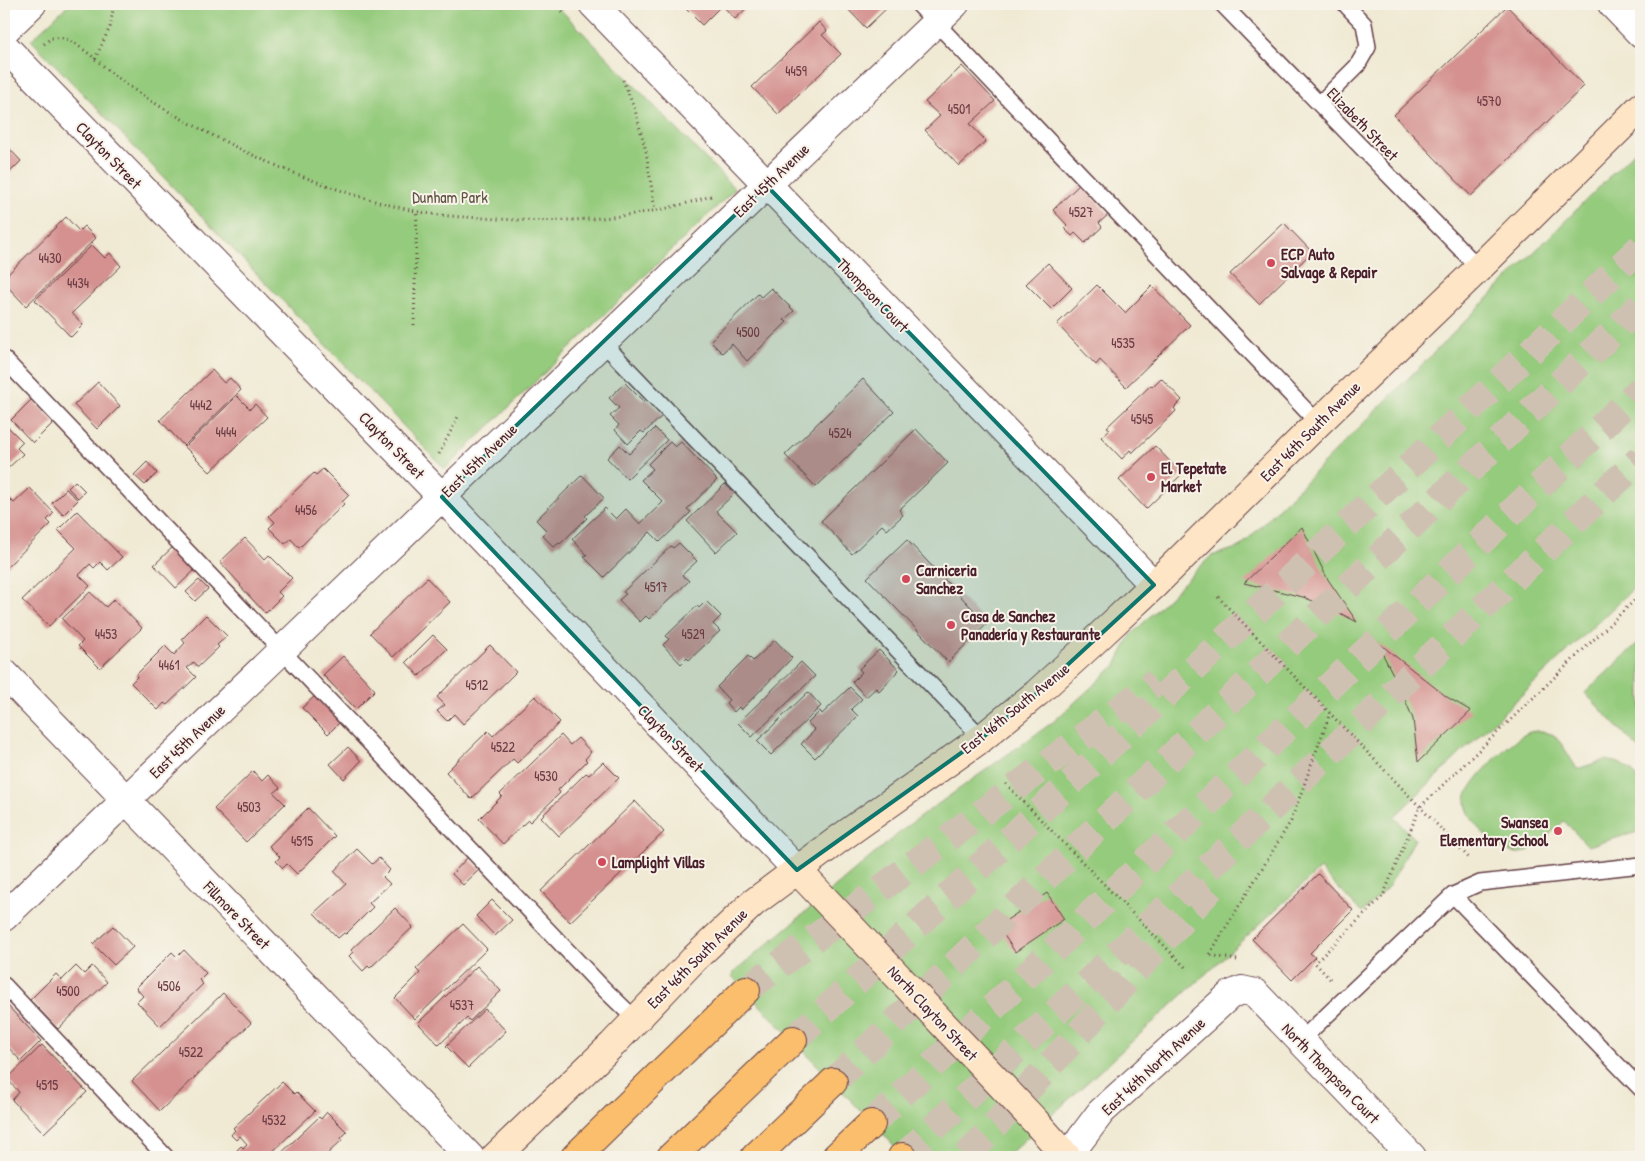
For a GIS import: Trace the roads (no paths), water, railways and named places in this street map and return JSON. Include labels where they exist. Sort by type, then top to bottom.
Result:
[{"type":"highway","points":[[575,1157],[746,990]]},
{"type":"highway","points":[[671,1157],[793,1040]]},
{"type":"highway","points":[[755,1157],[833,1082]]},
{"type":"highway","points":[[836,1157],[871,1124]]},
{"type":"main road","name":"East 46th South Avenue","points":[[495,1157],[636,1020],[724,929],[754,903],[982,738],[1037,693],[1154,585],[1641,107]]},
{"type":"main road","name":"North Clayton Street","points":[[798,870],[1068,1157]]},
{"type":"street","points":[[4,31],[32,4]]},
{"type":"street","name":"Thompson Court","points":[[592,4],[1154,585]]},
{"type":"street","name":"East 45th Avenue","points":[[4,917],[766,185],[927,13],[955,4]]},
{"type":"street","points":[[1612,4],[1641,34]]},
{"type":"street","name":"Clayton Street","points":[[4,46],[442,497],[798,870]]},
{"type":"street","name":"Fillmore Street","points":[[4,673],[470,1157]]},
{"type":"street","name":"East 46th North Avenue","points":[[1068,1157],[1101,1112],[1230,995],[1236,991],[1249,990]]},
{"type":"street","name":"North Thompson Court","points":[[1249,990],[1255,993],[1301,1040],[1412,1157]]},
{"type":"lane","name":"Elizabeth Street","points":[[1222,4],[1479,268]]},
{"type":"lane","points":[[1319,104],[1357,66],[1368,47],[1364,24],[1345,4]]},
{"type":"lane","points":[[927,13],[1318,423]]},
{"type":"lane","points":[[602,342],[982,738]]},
{"type":"lane","points":[[4,359],[596,981],[636,1020]]},
{"type":"lane","points":[[1301,1040],[1453,895],[1480,883],[1641,865]]},
{"type":"lane","points":[[1453,895],[1641,1089]]},
{"type":"lane","points":[[4,985],[166,1157]]},
{"type":"tunnel","points":[[793,1040],[1273,595],[1641,247]]},
{"type":"tunnel","points":[[833,1082],[1641,305]]},
{"type":"tunnel","points":[[871,1124],[1641,389]]},
{"type":"tunnel","points":[[903,1157],[1641,458]]},
{"type":"tunnel","points":[[746,990],[1156,682]]},
{"type":"tunnel","points":[[966,1157],[1212,887]]},
{"type":"place","name":"ECP Auto Salvage & Repair","points":[[1271,263]]},
{"type":"place","name":"El Tepetate Market","points":[[1151,477]]},
{"type":"place","name":"Carniceria Sanchez","points":[[906,579]]},
{"type":"place","name":"Casa de Sanchez Panadería y Restaurante","points":[[951,625]]},
{"type":"place","name":"Swansea Elementary School","points":[[1558,831]]},
{"type":"place","name":"Lamplight Villas","points":[[602,862]]},
{"type":"park label","name":"Dunham Park","points":[[450,197]]}]
